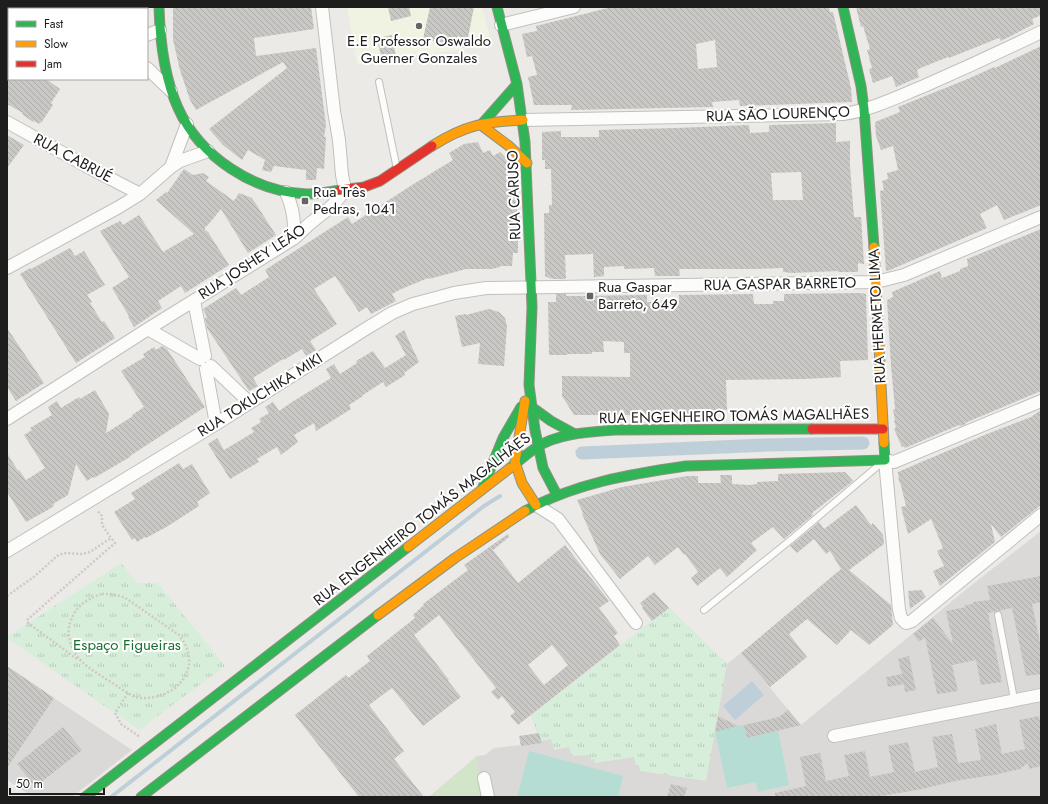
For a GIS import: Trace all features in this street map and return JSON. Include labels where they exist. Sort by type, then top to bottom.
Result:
[{"type":"street","points":[[159,7],[160,30],[172,93],[186,124],[208,151],[226,166],[244,177],[286,192],[305,194],[320,193],[371,185],[397,171],[431,148],[466,129],[506,121],[523,120]]},
{"type":"street","points":[[322,7],[342,175],[345,189]]},
{"type":"street","name":"RUA CARUSO","points":[[497,7],[516,84],[523,120],[527,163],[532,336],[529,385],[525,401],[516,466]]},
{"type":"street","points":[[501,24],[574,7]]},
{"type":"street","name":"RUA HERMETO LIMA","points":[[844,7],[860,80],[864,109],[876,282],[885,460],[901,618],[906,623],[912,621],[1041,515]]},
{"type":"street","points":[[148,35],[160,30]]},
{"type":"street","name":"RUA SÃO LOURENÇO","points":[[523,120],[843,114],[886,102],[982,61],[1041,32]]},
{"type":"street","points":[[148,69],[172,93]]},
{"type":"street","points":[[481,125],[516,84]]},
{"type":"street","name":"RUA CABRUÉ","points":[[7,122],[140,194]]},
{"type":"street","points":[[171,167],[186,124]]},
{"type":"street","points":[[481,125],[509,146],[527,163]]},
{"type":"street","points":[[7,268],[119,208],[140,194],[171,167],[191,156],[208,151]]},
{"type":"street","name":"RUA JOSHEY LEÃO","points":[[7,419],[293,239],[335,205],[345,189]]},
{"type":"street","points":[[286,192],[291,202],[295,218],[293,239]]},
{"type":"street","name":"RUA GASPAR BARRETO","points":[[531,286],[876,282],[904,275],[1041,217]]},
{"type":"street","name":"RUA TOKUCHIKA MIKI","points":[[7,551],[216,424],[392,313],[413,304],[454,293],[486,288],[531,286]]},
{"type":"street","points":[[194,300],[216,424]]},
{"type":"street","points":[[148,329],[205,362],[250,402]]},
{"type":"street","name":"RUA CARUSO","points":[[529,385],[540,458],[543,468],[555,491]]},
{"type":"street","points":[[482,489],[506,434],[525,401]]},
{"type":"street","points":[[141,797],[405,594],[534,502],[555,491],[634,474],[686,466],[885,460],[894,462],[1041,401]]},
{"type":"street","points":[[533,408],[548,419],[573,433]]},
{"type":"street","name":"RUA ENGENHEIRO TOMÁS MAGALHÃES","points":[[85,797],[482,489],[516,466],[538,446],[556,438],[573,433],[615,430],[883,429]]},
{"type":"street","points":[[516,466],[522,483],[534,502],[558,519],[636,622]]},
{"type":"street","points":[[555,491],[558,519]]},
{"type":"street","points":[[834,736],[1041,695]]},
{"type":"street","points":[[484,778],[488,797]]},
{"type":"lane","points":[[379,82],[397,171]]},
{"type":"lane","points":[[704,610],[793,538],[885,460]]},
{"type":"lane","points":[[998,615],[1014,700]]},
{"type":"path","points":[[85,665],[74,652],[70,642],[69,627],[73,614],[82,604],[95,596],[110,594],[124,597],[179,636],[187,649],[188,666],[182,681],[171,691],[164,695],[149,698],[136,697],[85,665],[28,623],[27,620],[114,543],[102,525],[102,516],[91,500]]},
{"type":"path","points":[[7,596],[35,576],[57,556],[64,553],[82,554],[90,552],[111,538]]},
{"type":"path","points":[[128,693],[115,713],[121,724],[152,745]]},
{"type":"shaded area","name":"E.E Professor Oswaldo Guerner Gonzales","points":[[347,7],[482,7],[492,45],[357,64]]},
{"type":"shaded area","points":[[1041,531],[1041,797],[429,797],[477,756],[485,755],[494,748],[541,743],[531,715],[669,608],[727,664],[741,653],[801,725],[973,584]]},
{"type":"shaded area","points":[[7,666],[132,750],[72,797],[33,797],[7,780]]},
{"type":"shaded area","points":[[752,681],[764,695],[735,720],[723,706]]},
{"type":"shaded area","points":[[744,725],[747,738],[778,731],[789,785],[758,792],[756,782],[727,788],[715,731]]},
{"type":"shaded area","points":[[529,751],[623,776],[618,797],[517,797]]},
{"type":"green space","name":"Espaço Figueiras","points":[[121,563],[137,583],[158,583],[225,666],[139,730],[7,638]]},
{"type":"green space","points":[[669,608],[727,664],[706,781],[640,771],[639,765],[636,765],[634,757],[595,763],[594,759],[591,760],[590,755],[572,756],[569,747],[554,750],[551,739],[541,741],[531,715]]},
{"type":"green space","points":[[477,756],[481,797],[440,797],[434,793]]},
{"type":"building","points":[[173,7],[311,7],[314,29],[254,38],[256,56],[316,48],[326,125],[324,137],[326,137],[324,169],[317,168],[316,180],[306,180],[306,170],[274,166],[271,172],[262,170],[265,160],[248,150],[242,160],[223,145],[209,129],[287,68],[283,62],[196,110],[190,100],[180,70],[173,40]]},
{"type":"building","points":[[388,7],[409,7],[411,16],[391,21]]},
{"type":"building","points":[[430,7],[474,7],[466,48],[423,39]]},
{"type":"building","points":[[612,7],[829,7],[830,12],[833,12],[851,88],[852,102],[740,106],[739,100],[712,102],[713,107],[571,110],[572,105],[534,105],[528,77],[537,75],[532,56],[527,57],[522,34],[537,31],[536,26]],"holes":[[[715,40],[717,67],[698,69],[696,44]]]},
{"type":"building","points":[[856,7],[1041,7],[1041,15],[1032,19],[1034,24],[1001,41],[999,38],[923,67],[917,70],[919,77],[896,87],[892,76],[873,83],[869,69],[872,68],[867,50],[870,49],[863,26],[861,27]]},
{"type":"building","points":[[392,35],[396,57],[382,59],[377,40],[378,38]]},
{"type":"building","points":[[1041,46],[1041,205],[1004,220],[997,205],[980,214],[987,228],[886,271],[880,191],[884,190],[882,181],[888,179],[887,173],[898,170],[893,146],[881,150],[876,136],[875,122],[900,112],[898,107],[994,67],[995,68]]},
{"type":"building","points":[[7,79],[47,80],[60,89],[51,103],[53,105],[39,124],[34,121],[33,122],[22,114],[23,113],[7,104]]},
{"type":"building","points":[[836,123],[836,142],[850,141],[850,166],[854,217],[861,217],[864,264],[858,263],[858,272],[838,271],[792,273],[783,272],[783,268],[679,269],[680,276],[655,276],[654,268],[624,269],[624,266],[604,267],[604,276],[594,277],[593,254],[565,255],[565,279],[555,279],[545,276],[544,213],[549,213],[549,205],[552,205],[551,169],[545,169],[545,160],[542,160],[542,132],[561,131],[561,137],[599,137],[599,130],[749,125],[750,133],[769,132],[769,125]],"holes":[[[801,172],[803,200],[773,200],[771,173]]]},
{"type":"building","points":[[7,135],[24,145],[7,168]]},
{"type":"building","points":[[478,142],[483,153],[490,150],[493,156],[500,152],[512,164],[516,186],[518,253],[513,253],[512,266],[500,266],[492,269],[466,269],[429,279],[428,278],[392,294],[396,301],[371,314],[367,307],[359,312],[335,276],[314,289],[337,324],[310,341],[316,350],[306,356],[302,349],[284,360],[283,359],[253,378],[258,386],[249,391],[207,328],[205,318],[207,317],[203,309],[236,288],[241,295],[269,277],[265,270],[348,217],[352,224],[453,160],[449,153],[464,144]]},
{"type":"building","points":[[184,169],[193,175],[203,173],[209,177],[206,181],[234,201],[239,193],[252,198],[276,235],[248,253],[221,209],[205,227],[205,230],[208,232],[229,265],[185,293],[181,286],[158,301],[162,308],[134,327],[112,288],[129,277],[100,231],[120,221],[123,225],[139,215],[163,252],[194,234],[156,200],[166,192],[167,193]]},
{"type":"building","points":[[1041,229],[1041,391],[965,423],[966,424],[961,426],[959,425],[905,448],[904,446],[902,447],[894,429],[896,427],[893,410],[895,409],[887,300],[893,297],[892,292],[940,271],[942,278],[960,271],[960,269],[968,266],[967,259]]},
{"type":"building","points":[[70,248],[75,256],[84,251],[105,285],[87,295],[92,302],[90,303],[102,322],[104,321],[115,338],[76,363],[20,274]]},
{"type":"building","points":[[556,294],[566,294],[566,296],[647,295],[647,302],[658,302],[679,301],[679,295],[753,294],[754,304],[773,304],[773,301],[784,301],[784,294],[866,294],[868,360],[840,361],[841,377],[726,380],[727,410],[712,411],[711,419],[642,419],[642,415],[574,415],[562,396],[562,376],[630,377],[630,353],[624,353],[624,342],[603,341],[604,352],[592,352],[592,354],[549,355],[548,302],[556,302]]},
{"type":"building","points":[[489,309],[499,312],[505,318],[507,326],[504,366],[478,364],[480,343],[462,347],[455,316],[466,315]]},
{"type":"building","points":[[7,328],[44,383],[16,401],[7,387]]},
{"type":"building","points":[[404,330],[419,362],[404,373],[405,375],[386,387],[383,382],[349,405],[351,409],[316,431],[314,423],[294,435],[298,442],[281,455],[277,447],[257,459],[259,462],[230,479],[208,444],[217,438],[224,450],[254,432],[251,428],[261,422],[259,419],[269,413],[265,407],[273,402],[279,411],[331,378],[326,369],[334,364],[340,374],[357,363],[356,361],[373,351],[385,368],[406,355],[395,336]]},
{"type":"building","points":[[162,346],[167,349],[205,407],[130,457],[94,478],[93,477],[87,481],[76,464],[68,495],[53,504],[54,506],[26,522],[7,492],[7,453],[18,471],[19,470],[26,480],[45,468],[24,435],[32,430],[30,428],[52,415],[48,407],[57,401],[61,408],[79,397],[80,399],[95,390],[109,414],[106,433],[133,416],[132,415],[144,407],[121,371],[145,357],[143,354],[154,347],[156,350]]},
{"type":"building","points":[[1041,410],[1041,505],[1001,537],[991,524],[995,542],[940,586],[933,571],[944,566],[937,551],[943,548],[931,519],[908,534],[901,507],[906,506],[899,482],[898,472],[1031,417]]},
{"type":"building","points":[[179,463],[183,469],[192,464],[210,493],[197,502],[199,506],[168,526],[137,542],[135,538],[132,540],[114,512],[135,499],[131,493]]},
{"type":"building","points":[[845,472],[853,481],[812,513],[813,515],[784,539],[773,527],[751,543],[757,550],[727,577],[720,568],[697,586],[691,578],[698,572],[678,547],[655,565],[648,556],[620,579],[600,554],[577,500],[622,487],[687,476],[698,476],[698,483],[721,483],[720,475],[732,475],[732,484],[750,485],[757,484],[757,482],[778,481],[778,474]]},
{"type":"building","points":[[856,505],[871,525],[873,523],[883,535],[884,544],[849,570],[891,605],[893,625],[869,645],[851,630],[837,645],[807,619],[789,634],[807,657],[770,687],[741,653],[841,569],[830,551],[826,554],[814,539],[797,553],[790,546],[819,522],[824,529]]},
{"type":"building","points":[[508,534],[509,537],[493,550],[518,583],[565,545],[609,601],[599,608],[618,633],[614,636],[620,645],[518,725],[510,716],[515,712],[502,696],[498,700],[491,692],[496,688],[439,615],[414,635],[461,697],[423,726],[392,688],[369,705],[404,751],[394,759],[424,797],[359,797],[295,715],[346,675],[348,678],[370,661],[367,656],[415,618],[413,615],[424,605],[423,604],[468,570],[464,565]],"holes":[[[552,645],[568,665],[544,685],[528,665]]]},
{"type":"building","points":[[1041,576],[1041,602],[1032,604],[1041,647],[1041,674],[1026,676],[1012,608],[988,613],[1002,682],[981,685],[976,660],[952,665],[958,691],[937,694],[925,637],[919,642],[913,634],[933,618],[953,644],[946,611],[966,607],[965,605],[973,604],[973,602],[990,600],[987,586]]},
{"type":"building","points":[[921,590],[926,597],[910,609],[908,591]]},
{"type":"building","points":[[654,592],[669,608],[652,621],[640,603]]},
{"type":"building","points":[[909,656],[916,690],[905,692],[904,684],[888,687],[886,677],[902,674],[898,659]]},
{"type":"building","points":[[7,666],[54,698],[7,768]]},
{"type":"building","points":[[788,710],[801,725],[747,738],[744,725],[779,717]]},
{"type":"building","points":[[718,716],[738,726],[715,732]]},
{"type":"building","points":[[1039,716],[1041,726],[1041,766],[1029,769],[1028,763],[1020,769],[994,775],[960,780],[917,790],[875,797],[775,797],[775,793],[806,786],[800,757],[820,753],[826,781],[849,776],[844,755],[865,751],[870,777],[894,772],[888,746],[908,742],[915,772],[938,767],[932,737],[952,734],[958,763],[981,760],[975,729],[996,724],[1002,754],[1025,749],[1019,720]]},
{"type":"building","points":[[63,727],[82,750],[35,787],[17,764]]},
{"type":"building","points":[[539,733],[542,743],[521,746],[519,736]]},
{"type":"building","points":[[671,784],[687,788],[684,797],[667,797]]},
{"type":"waterway","points":[[582,453],[767,445],[863,443]]},
{"type":"waterway","points":[[111,797],[484,506],[500,496]]},
{"type":"traffic: fast","points":[[159,7],[160,33],[169,84],[178,108],[188,126],[200,142],[231,169],[268,187],[287,192],[307,194],[340,190]]},
{"type":"traffic: fast","points":[[497,7],[517,84],[525,142],[532,307],[529,385],[535,430],[543,468],[557,495]]},
{"type":"traffic: fast","points":[[843,7],[861,86],[864,109],[874,247]]},
{"type":"traffic: fast","points":[[481,125],[517,84]]},
{"type":"traffic: fast","points":[[483,487],[503,438],[521,407]]},
{"type":"traffic: fast","points":[[533,408],[551,421],[573,433]]},
{"type":"traffic: fast","points":[[510,468],[545,442],[565,436],[585,433],[615,430],[812,429]]},
{"type":"traffic: fast","points":[[525,511],[564,493],[604,481],[645,472],[686,466],[885,460],[884,443]]},
{"type":"traffic: fast","points":[[85,797],[408,547]]},
{"type":"traffic: fast","points":[[141,797],[378,615]]},
{"type":"traffic: slow","points":[[432,146],[455,133],[475,126],[497,122],[523,120]]},
{"type":"traffic: slow","points":[[481,125],[509,146],[527,163]]},
{"type":"traffic: slow","points":[[874,247],[884,443]]},
{"type":"traffic: slow","points":[[525,401],[515,462],[522,483],[536,505]]},
{"type":"traffic: slow","points":[[408,547],[510,468]]},
{"type":"traffic: slow","points":[[378,615],[455,558],[525,511]]},
{"type":"traffic: jam","points":[[340,190],[364,187],[380,181],[432,146]]},
{"type":"traffic: jam","points":[[812,429],[883,429]]},
{"type":"place","name":"E.E Professor Oswaldo Guerner Gonzales","points":[[419,26]]},
{"type":"place","name":"Rua Três Pedras, 1041","points":[[305,201]]},
{"type":"place","name":"Rua Gaspar Barreto, 649","points":[[590,296]]}]
